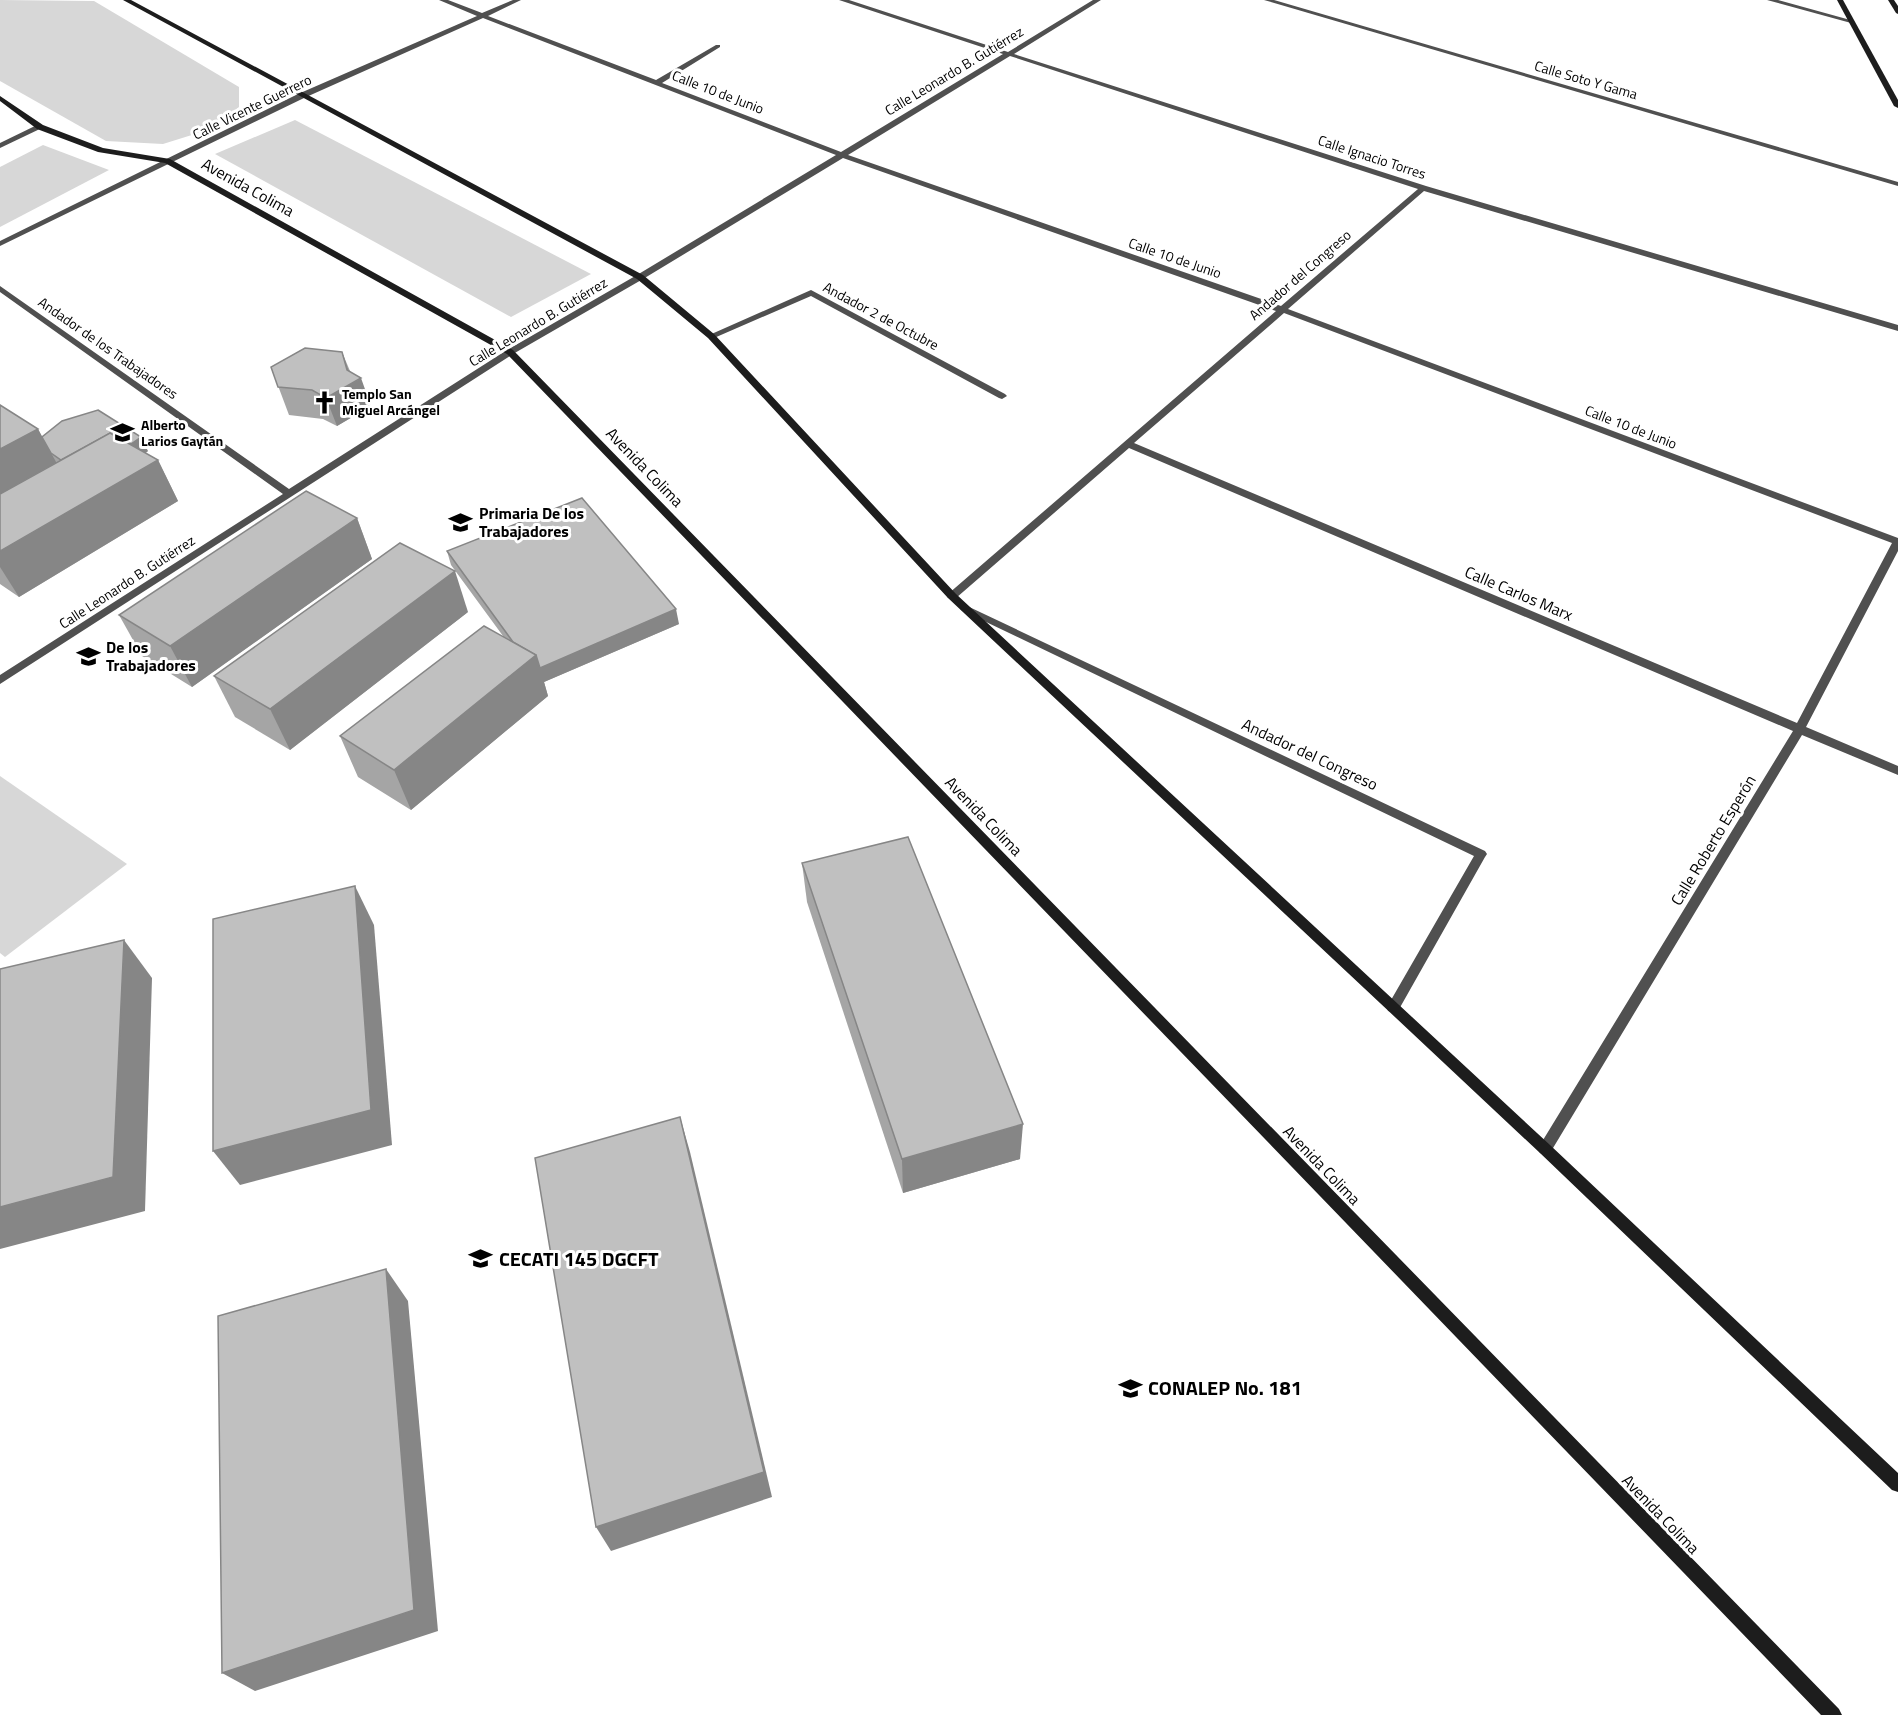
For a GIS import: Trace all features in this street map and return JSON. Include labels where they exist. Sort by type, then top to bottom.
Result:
[{"type":"street","points":[[126,0],[640,277],[711,336],[952,596],[1545,1149],[1898,1484]]},
{"type":"street","name":"Calle 10 de Junio","points":[[442,0],[842,155],[1283,310],[1898,542]]},
{"type":"street","name":"Calle Vicente Guerrero","points":[[0,244],[301,96],[518,0]]},
{"type":"street","name":"Calle Ignacio Torres","points":[[842,0],[1423,188],[1898,328]]},
{"type":"street","name":"Calle Leonardo B. Gutiérrez","points":[[0,680],[510,352],[640,277],[1098,0]]},
{"type":"street","name":"Calle Soto Y Gama","points":[[1267,0],[1898,184]]},
{"type":"street","points":[[1770,0],[1851,21]]},
{"type":"street","points":[[1840,0],[1898,106]]},
{"type":"street","points":[[1891,0],[1898,12]]},
{"type":"street","points":[[656,82],[718,46]]},
{"type":"street","name":"Avenida Colima","points":[[0,98],[40,127],[101,150],[167,161],[510,352],[1833,1715]]},
{"type":"street","points":[[0,146],[40,127]]},
{"type":"street","name":"Andador del Congreso","points":[[952,596],[1423,188]]},
{"type":"street","name":"Andador de los Trabajadores","points":[[0,288],[288,493]]},
{"type":"street","name":"Andador 2 de Octubre","points":[[711,336],[811,293],[1002,396]]},
{"type":"street","name":"Calle Carlos Marx","points":[[1128,444],[1898,771]]},
{"type":"street","name":"Calle Roberto Esperón","points":[[1545,1149],[1800,728],[1898,542]]},
{"type":"street","name":"Andador del Congreso","points":[[965,608],[1481,854],[1393,1007]]},
{"type":"shaded area","points":[[0,0],[94,1],[239,87],[239,107],[211,129],[163,144],[106,141],[0,81]]},
{"type":"shaded area","points":[[295,120],[591,274],[511,317],[215,154]]},
{"type":"shaded area","points":[[43,145],[109,170],[0,227],[0,167]]},
{"type":"shaded area","points":[[0,776],[127,864],[5,957],[0,953]]},
{"type":"building","points":[[305,348],[342,352],[347,370],[361,378],[326,398],[312,390],[278,387],[271,367]]},
{"type":"building","points":[[0,405],[38,429],[0,449]]},
{"type":"building","points":[[98,410],[141,437],[131,444],[110,433],[61,460],[51,453],[42,437],[62,421]]},
{"type":"building","points":[[110,433],[158,460],[0,551],[0,494]]},
{"type":"building","points":[[306,491],[357,518],[170,646],[119,615]]},
{"type":"building","points":[[582,498],[676,609],[540,668],[536,655],[513,642],[447,551]]},
{"type":"building","points":[[400,543],[455,571],[270,709],[214,676]]},
{"type":"building","points":[[484,626],[536,655],[394,770],[340,736]]},
{"type":"building","points":[[908,837],[1023,1124],[902,1159],[802,863]]},
{"type":"building","points":[[355,886],[371,1110],[213,1151],[213,919]]},
{"type":"building","points":[[124,940],[113,1177],[0,1207],[0,969]]},
{"type":"building","points":[[680,1117],[764,1472],[596,1527],[535,1158]]},
{"type":"building","points":[[386,1269],[414,1610],[222,1673],[218,1316]]},
{"type":"place","name":"Templo San Miguel Arcángel","points":[[324,402]]},
{"type":"place","name":"Alberto Larios Gaytán","points":[[123,433]]},
{"type":"place","name":"Primaria De los Trabajadores","points":[[461,522]]},
{"type":"place","name":"De los Trabajadores","points":[[88,656]]},
{"type":"place","name":"CECATI 145 DGCFT","points":[[481,1259]]},
{"type":"place","name":"CONALEP No. 181","points":[[1130,1388]]}]
